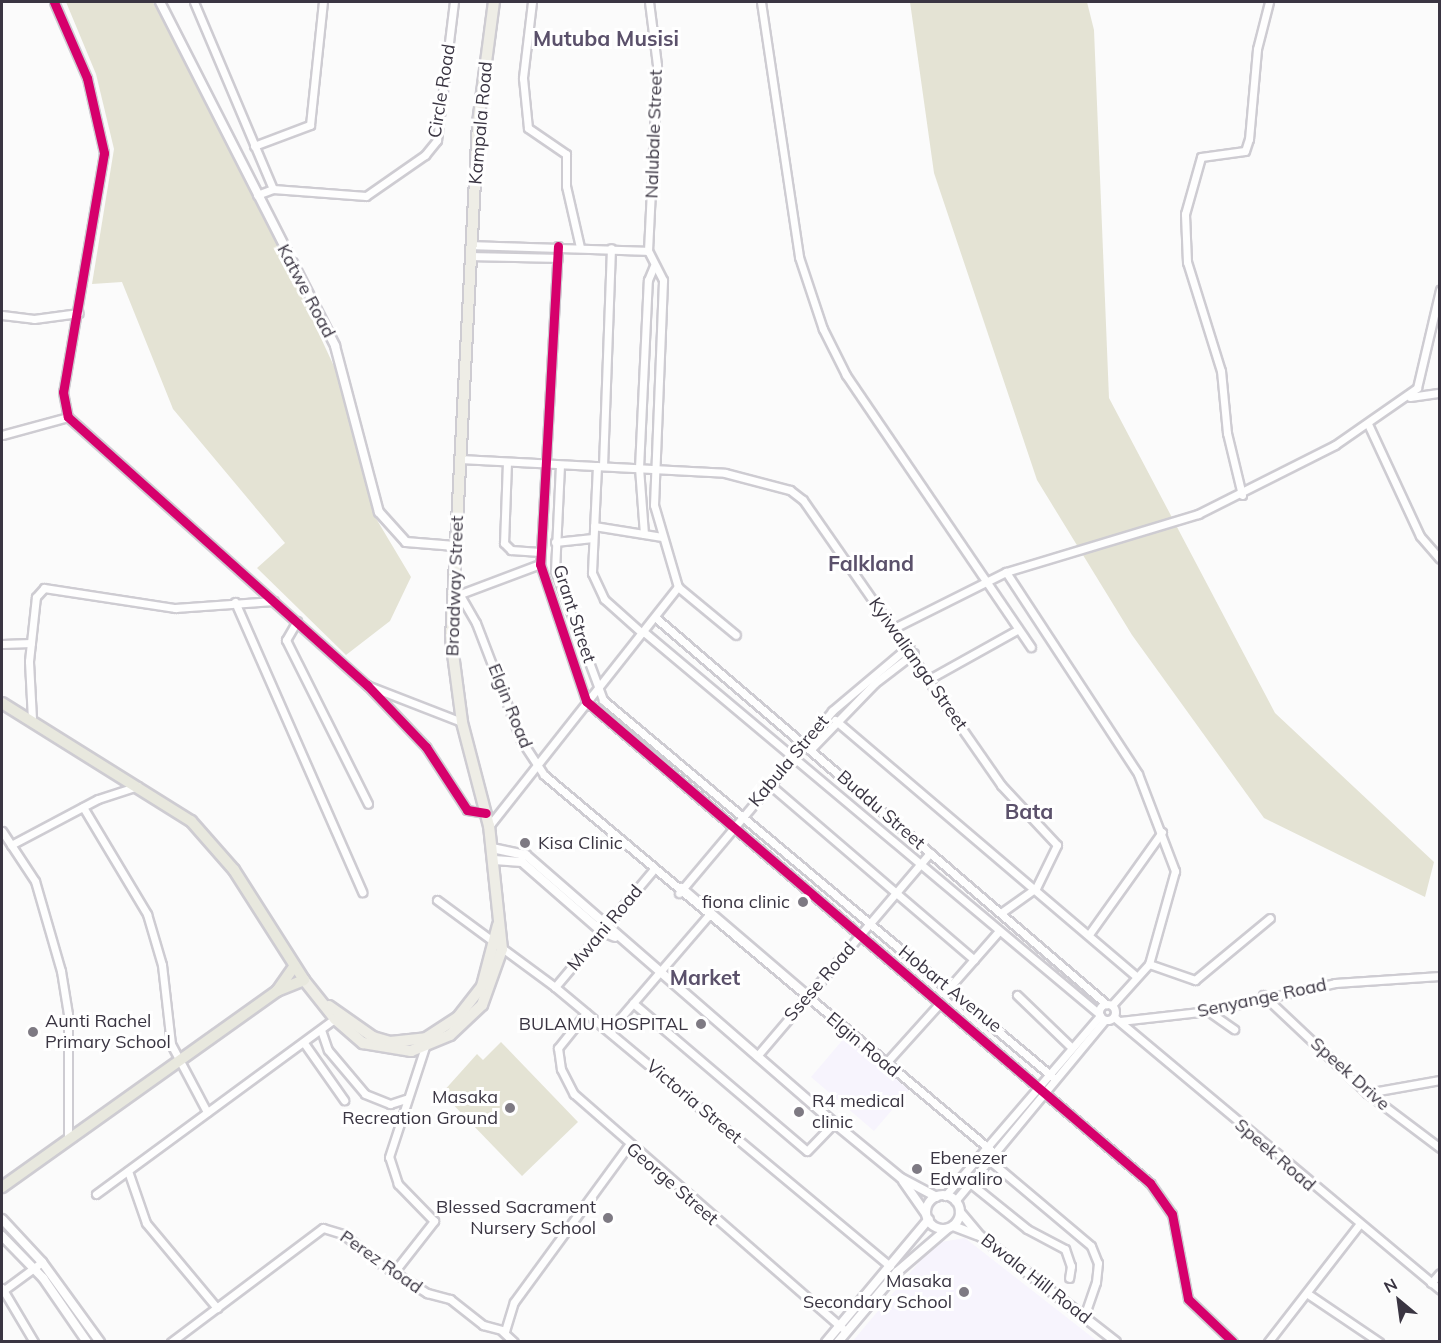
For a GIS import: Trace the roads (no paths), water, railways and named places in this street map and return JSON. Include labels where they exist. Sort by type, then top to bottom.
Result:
[{"type":"highway","points":[[2,703],[141,785],[213,843],[304,980],[277,991],[2,1187]]},
{"type":"highway","points":[[277,991],[294,967]]},
{"type":"main road","name":"Kampala Road","points":[[472,250],[478,123],[494,2]]},
{"type":"main road","name":"Broadway Street","points":[[304,980],[338,1017],[377,1049],[427,1043],[450,1035],[478,1001],[499,946],[494,860],[489,826],[462,722],[452,657],[453,583],[472,250]]},
{"type":"street","points":[[54,2],[87,78],[102,131],[79,313],[63,392],[68,417],[367,685],[426,747],[467,810],[486,813]]},
{"type":"street","name":"Katwe Road","points":[[160,2],[344,368],[379,512],[406,542],[455,546]]},
{"type":"street","points":[[194,2],[273,189]]},
{"type":"street","points":[[254,146],[310,125],[323,2]]},
{"type":"street","name":"Circle Road","points":[[257,195],[273,189],[366,196],[432,148],[454,2]]},
{"type":"street","points":[[532,2],[523,78],[528,128],[566,154],[566,186],[580,247]]},
{"type":"street","name":"Nalubale Street","points":[[649,2],[657,65],[648,251],[663,280],[653,468],[662,537],[678,586]]},
{"type":"street","points":[[761,2],[799,257],[823,329],[846,375],[983,582],[1031,647]]},
{"type":"street","points":[[1242,495],[1227,433],[1221,371],[1187,261],[1185,214],[1201,157],[1245,151],[1249,139],[1257,49],[1269,2]]},
{"type":"street","points":[[472,250],[558,246],[648,251]]},
{"type":"street","name":"Grant Street","points":[[558,246],[540,564],[541,573],[586,701]]},
{"type":"street","points":[[611,248],[600,466],[593,538],[592,573],[601,592],[643,632],[1101,1016]]},
{"type":"street","points":[[472,250],[558,258]]},
{"type":"street","points":[[644,534],[639,468],[648,280],[654,266]]},
{"type":"street","points":[[1410,397],[1421,378],[1440,290]]},
{"type":"street","points":[[2,315],[34,319],[79,313]]},
{"type":"street","points":[[892,629],[1006,572],[1198,514],[1242,495],[1368,424],[1410,397],[1440,393]]},
{"type":"street","points":[[2,435],[68,417]]},
{"type":"street","points":[[1368,424],[1420,536],[1440,559]]},
{"type":"street","name":"Kyiwalianga Street","points":[[460,459],[653,468],[741,475],[790,490],[823,523],[892,629],[914,653],[1001,785],[1058,845],[1036,888],[1001,913]]},
{"type":"street","points":[[507,462],[504,543],[511,550],[540,552]]},
{"type":"street","name":"Grant Street","points":[[560,465],[555,570],[596,690]]},
{"type":"street","points":[[594,526],[662,537]]},
{"type":"street","points":[[555,542],[593,538]]},
{"type":"street","points":[[463,593],[540,564]]},
{"type":"street","points":[[541,573],[555,570]]},
{"type":"street","points":[[494,860],[522,862],[659,973],[901,1178],[956,1201],[990,1154],[1109,1004],[1149,964],[1175,871],[1138,774],[1006,572]]},
{"type":"street","name":"Elgin Road","points":[[453,583],[463,593],[520,740],[536,764],[654,869],[990,1154],[1091,1246],[1098,1263],[1096,1282],[1084,1317]]},
{"type":"street","points":[[489,826],[586,701],[656,618],[678,586],[736,635]]},
{"type":"street","points":[[32,719],[31,643],[36,597],[44,588],[175,608],[274,601]]},
{"type":"street","points":[[235,602],[362,892]]},
{"type":"street","name":"Buddu Street","points":[[656,618],[1109,1004]]},
{"type":"street","points":[[297,621],[286,640],[368,804]]},
{"type":"street","points":[[930,678],[1017,630]]},
{"type":"street","points":[[2,644],[31,643]]},
{"type":"street","name":"Kabula Street","points":[[681,890],[838,704],[909,646]]},
{"type":"street","points":[[810,750],[835,720],[914,653]]},
{"type":"street","points":[[367,685],[462,722]]},
{"type":"street","name":"Hobart Avenue","points":[[596,690],[741,818],[1052,1077]]},
{"type":"street","name":"Hobart Avenue","points":[[586,701],[860,936],[1044,1087],[1160,1196],[1176,1231],[1188,1299],[1233,1341]]},
{"type":"street","points":[[835,720],[1090,933],[1136,976]]},
{"type":"street","points":[[769,784],[974,960]]},
{"type":"street","points":[[11,845],[83,807],[141,785]]},
{"type":"street","points":[[83,807],[147,914],[162,965],[171,1044],[181,1058],[207,1112]]},
{"type":"street","points":[[2,831],[34,881],[61,971],[68,1014],[68,1140]]},
{"type":"street","points":[[1090,933],[1162,832]]},
{"type":"street","points":[[492,848],[526,855],[603,928]]},
{"type":"street","name":"Ssese Road","points":[[757,1056],[930,853]]},
{"type":"street","name":"Mwani Road","points":[[555,987],[654,869]]},
{"type":"street","name":"Elgin Road","points":[[681,890],[708,916],[807,997]]},
{"type":"street","name":"Victoria Street","points":[[437,900],[555,987],[890,1266]]},
{"type":"street","points":[[609,1031],[708,916]]},
{"type":"street","points":[[1149,964],[1195,980],[1270,918]]},
{"type":"street","points":[[948,989],[999,931]]},
{"type":"street","name":"Senyange Road","points":[[1101,1016],[1117,1019],[1208,1011],[1263,995],[1335,982],[1440,976]]},
{"type":"street","points":[[1017,995],[1072,1048]]},
{"type":"street","name":"Speek Drive","points":[[1263,995],[1367,1093],[1440,1148]]},
{"type":"street","points":[[633,1003],[807,1150],[834,1123]]},
{"type":"street","points":[[885,1064],[940,1003]]},
{"type":"street","points":[[1109,1004],[1117,1019]]},
{"type":"street","points":[[1208,1011],[1234,1029]]},
{"type":"street","name":"George Street","points":[[586,1013],[558,1048],[561,1069],[574,1094],[628,1146],[843,1329]]},
{"type":"street","points":[[1052,1077],[1072,1048],[1101,1016]]},
{"type":"street","points":[[96,1194],[338,1017]]},
{"type":"street","name":"Speek Road","points":[[1117,1019],[1358,1226],[1440,1290]]},
{"type":"street","points":[[321,1030],[328,1050],[365,1094],[390,1104],[405,1099]]},
{"type":"street","points":[[394,1272],[434,1221],[398,1184],[390,1166],[405,1099],[427,1043]]},
{"type":"street","points":[[304,1044],[344,1100]]},
{"type":"street","points":[[1367,1093],[1440,1080]]},
{"type":"street","points":[[502,1331],[514,1302],[628,1146]]},
{"type":"street","points":[[838,1341],[843,1329],[940,1196],[990,1154]]},
{"type":"street","points":[[128,1171],[146,1222],[217,1308]]},
{"type":"street","points":[[901,1178],[927,1216],[950,1227],[980,1236]]},
{"type":"street","points":[[970,1183],[1027,1229],[1065,1249],[1071,1266],[1069,1278]]},
{"type":"street","name":"Bwala Hill Road","points":[[956,1201],[960,1212],[980,1236],[1116,1341]]},
{"type":"street","points":[[826,1341],[843,1329],[897,1272],[950,1227],[960,1212]]},
{"type":"street","points":[[2,1219],[100,1341]]},
{"type":"street","points":[[1268,1341],[1308,1294],[1358,1226]]},
{"type":"street","name":"Perez Road","points":[[171,1341],[322,1227],[343,1234],[394,1272],[502,1331],[514,1341]]},
{"type":"street","points":[[2,1236],[38,1265],[87,1341]]},
{"type":"street","points":[[34,1341],[3,1289],[38,1265]]},
{"type":"street","points":[[1431,1283],[1440,1273]]},
{"type":"street","points":[[1308,1294],[1379,1341]]},
{"type":"place","name":"Kisa Clinic","points":[[525,843]]},
{"type":"place","name":"fiona clinic","points":[[803,902]]},
{"type":"place","name":"BULAMU HOSPITAL","points":[[701,1024]]},
{"type":"place","name":"Aunti Rachel Primary School","points":[[33,1032]]},
{"type":"place","name":"Masaka Recreation Ground","points":[[510,1108]]},
{"type":"place","name":"R4 medical clinic","points":[[799,1112]]},
{"type":"place","name":"Ebenezer Edwaliro","points":[[917,1169]]},
{"type":"place","name":"Blessed Sacrament Nursery School","points":[[608,1218]]},
{"type":"place","name":"Masaka Secondary School","points":[[964,1292]]},
{"type":"district","name":"Mutuba Musisi","points":[[606,38]]},
{"type":"district","name":"Falkland","points":[[871,563]]},
{"type":"district","name":"Bata","points":[[1029,811]]},
{"type":"district","name":"Market","points":[[705,977]]}]
